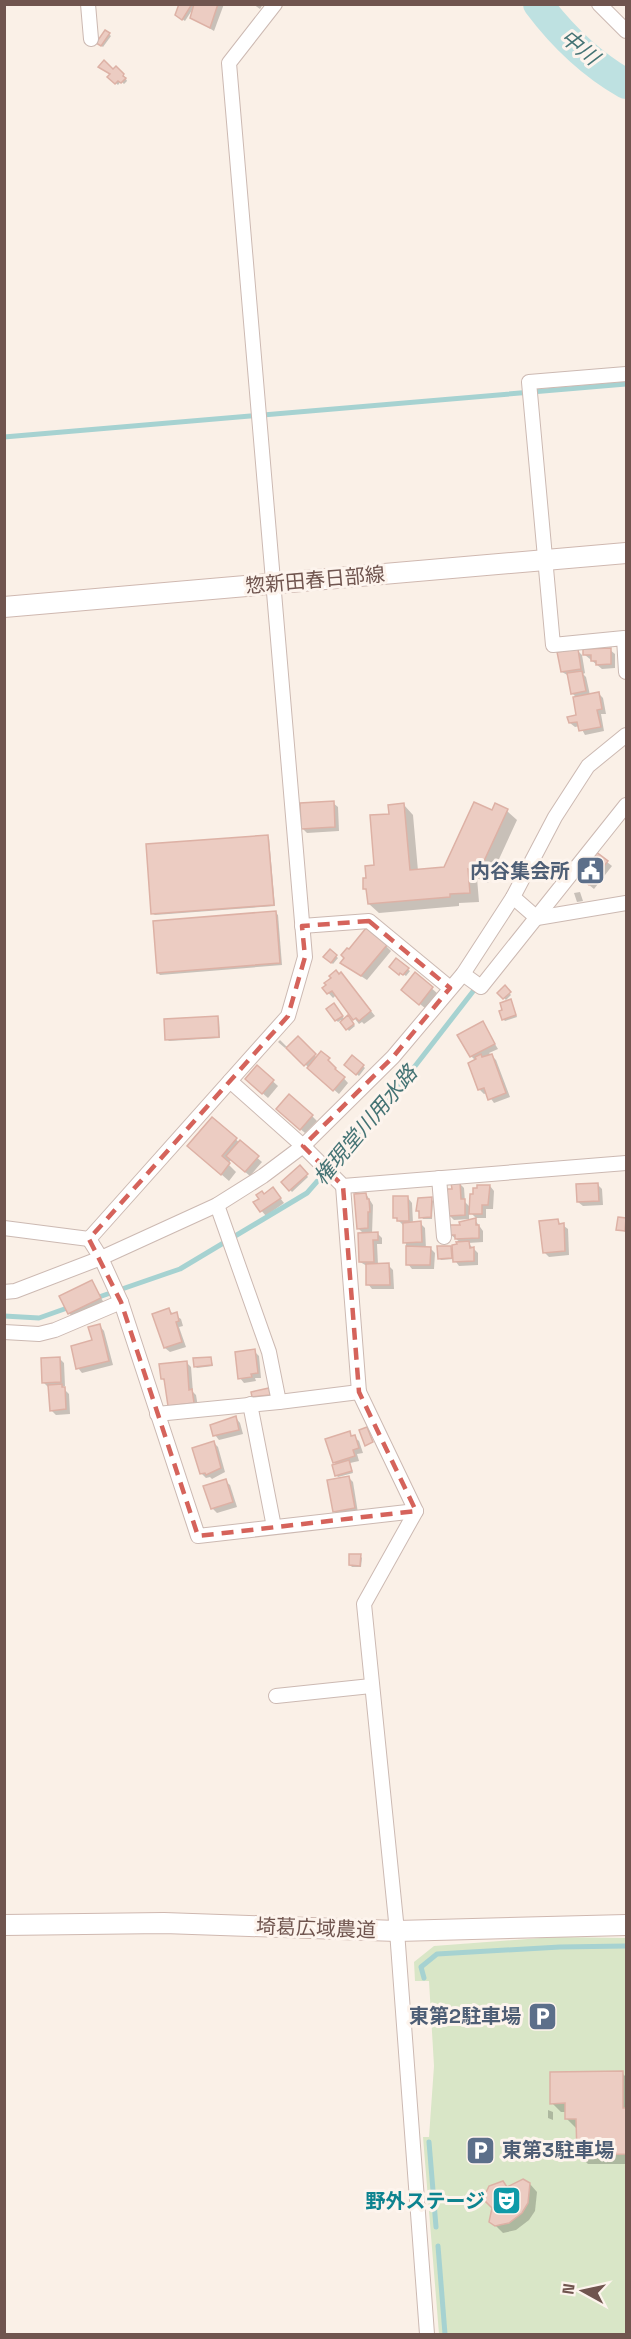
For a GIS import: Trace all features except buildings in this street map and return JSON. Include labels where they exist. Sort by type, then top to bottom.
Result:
[{"type":"main road","name":"惣新田春日部線","points":[[4,607],[627,553]]},
{"type":"main road","name":"埼葛広域農道","points":[[4,1925],[164,1923],[397,1931],[627,1924]]},
{"type":"street","points":[[88,4],[91,39]]},
{"type":"street","points":[[89,1239],[288,1016],[305,957],[229,63],[275,4]]},
{"type":"street","points":[[599,4],[627,31]]},
{"type":"street","points":[[627,374],[529,382],[553,645],[624,638],[627,672]]},
{"type":"street","points":[[4,1292],[15,1291],[101,1258],[217,1205],[263,1176],[303,1146],[393,1057],[463,974],[513,897],[555,817],[588,766],[627,735]]},
{"type":"street","points":[[463,974],[481,987],[627,805]]},
{"type":"street","points":[[513,897],[537,918]]},
{"type":"street","points":[[537,918],[627,903]]},
{"type":"street","points":[[302,926],[369,921],[450,988]]},
{"type":"street","points":[[230,1081],[303,1146],[343,1186],[359,1392],[416,1510]]},
{"type":"street","points":[[343,1186],[627,1163]]},
{"type":"street","points":[[439,1178],[444,1237]]},
{"type":"street","points":[[217,1205],[269,1352],[279,1401]]},
{"type":"street","points":[[4,1228],[89,1239]]},
{"type":"street","points":[[89,1239],[101,1258],[120,1302],[198,1536],[416,1510]]},
{"type":"street","points":[[4,1332],[39,1334],[55,1330],[120,1302]]},
{"type":"street","points":[[157,1414],[359,1392]]},
{"type":"street","points":[[250,1404],[274,1527]]},
{"type":"street","points":[[416,1510],[363,1605],[397,1931],[427,2334]]},
{"type":"street","points":[[276,1696],[371,1686]]},
{"type":"highlighted area","points":[[369,921],[450,988],[393,1057],[303,1146],[343,1186],[359,1392],[416,1511],[198,1536],[121,1302],[89,1239],[288,1016],[305,957],[302,926]]},
{"type":"green space","points":[[554,1937],[626,1938],[626,2334],[439,2334],[423,2137],[429,2137],[434,2066],[429,1981],[415,1981],[414,1962],[434,1946]]},
{"type":"waterway","name":"中川","points":[[538,4],[578,48],[601,68],[626,84]]},
{"type":"waterway","points":[[4,437],[626,384]]},
{"type":"waterway","name":"権現堂川用水路","points":[[96,1298],[180,1269],[307,1193],[391,1097],[478,985]]},
{"type":"waterway","name":"権現堂川用水路","points":[[4,1316],[39,1318],[70,1307]]},
{"type":"waterway","points":[[424,1978],[421,1967],[437,1954],[626,1946]]},
{"type":"waterway","points":[[429,2142],[436,2227]]},
{"type":"waterway","points":[[438,2246],[445,2334]]},
{"type":"place","name":"内谷集会所","points":[[591,871]]},
{"type":"place","name":"東第2駐車場","points":[[542,2016]]},
{"type":"place","name":"東第3駐車場","points":[[481,2150]]},
{"type":"place","name":"野外ステージ","points":[[506,2201]]}]
